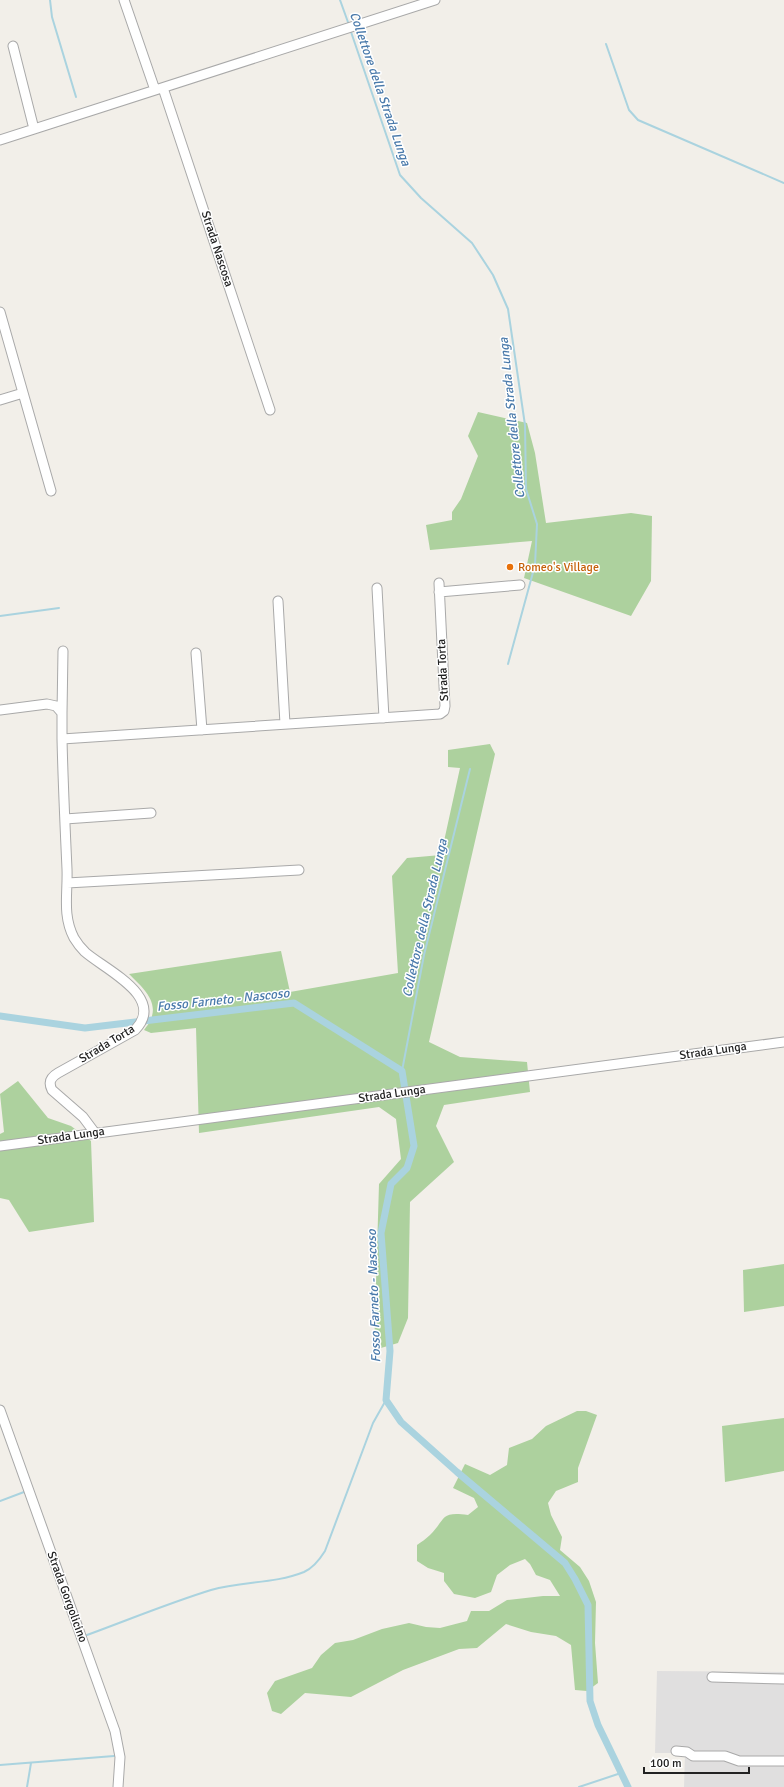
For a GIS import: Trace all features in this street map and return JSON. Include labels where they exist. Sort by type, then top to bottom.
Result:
[{"type":"street","name":"Strada Nascosa","points":[[124,0],[159,89],[270,410]]},
{"type":"street","points":[[0,140],[435,0]]},
{"type":"street","points":[[13,46],[34,129]]},
{"type":"street","points":[[0,312],[51,492]]},
{"type":"street","points":[[0,400],[22,393]]},
{"type":"street","name":"Strada Torta","points":[[95,1133],[83,1117],[52,1090],[50,1084],[51,1079],[58,1073],[125,1036],[138,1026],[143,1014],[141,1001],[132,987],[120,976],[86,952],[76,940],[66,916],[68,883],[62,739],[438,714],[444,709],[439,587],[520,585]]},
{"type":"street","points":[[377,588],[384,718]]},
{"type":"street","points":[[278,601],[284,724]]},
{"type":"street","points":[[62,739],[63,651]]},
{"type":"street","points":[[196,653],[202,730]]},
{"type":"street","points":[[0,710],[47,704],[56,706],[62,713]]},
{"type":"street","points":[[65,818],[151,813]]},
{"type":"street","points":[[68,883],[299,870]]},
{"type":"street","name":"Strada Lunga","points":[[0,1146],[784,1042]]},
{"type":"street","name":"Strada Gorgolicino","points":[[0,1410],[115,1731],[120,1757],[118,1787]]},
{"type":"street","points":[[712,1677],[784,1678]]},
{"type":"street","points":[[676,1751],[687,1752],[693,1756],[724,1756],[739,1761],[784,1761]]},
{"type":"shaded area","points":[[657,1671],[784,1672],[784,1787],[684,1787],[685,1753],[655,1753]]},
{"type":"green space","points":[[478,412],[527,423],[535,453],[546,523],[631,513],[652,516],[651,581],[631,616],[524,578],[532,541],[430,550],[426,525],[452,520],[452,512],[461,499],[478,456],[468,436]]},
{"type":"green space","points":[[490,744],[495,754],[429,1042],[460,1057],[527,1062],[530,1092],[444,1105],[436,1126],[454,1162],[410,1202],[408,1318],[398,1343],[374,1350],[379,1184],[401,1159],[396,1119],[379,1107],[199,1133],[196,1028],[151,1033],[144,1030],[151,1018],[153,1010],[152,1004],[150,998],[129,974],[281,951],[290,992],[398,973],[392,876],[407,858],[441,855],[460,768],[448,767],[448,750]]},
{"type":"green space","points":[[18,1081],[48,1118],[71,1126],[91,1141],[94,1222],[29,1232],[9,1200],[0,1198],[0,1134],[4,1132],[0,1094]]},
{"type":"green space","points":[[784,1264],[784,1306],[744,1312],[743,1270]]},
{"type":"green space","points":[[577,1411],[586,1411],[597,1415],[578,1468],[578,1482],[556,1491],[548,1503],[551,1515],[562,1537],[560,1550],[580,1567],[589,1581],[596,1602],[595,1643],[598,1683],[587,1691],[575,1690],[571,1645],[556,1636],[531,1632],[506,1624],[477,1648],[459,1649],[403,1670],[351,1697],[305,1693],[281,1714],[272,1711],[267,1693],[275,1681],[312,1668],[321,1655],[335,1643],[353,1640],[382,1629],[409,1623],[426,1627],[440,1628],[467,1621],[471,1611],[489,1611],[507,1600],[543,1596],[560,1596],[550,1580],[536,1575],[530,1564],[525,1559],[510,1565],[497,1575],[491,1592],[475,1598],[454,1594],[444,1581],[444,1573],[428,1568],[417,1561],[417,1545],[430,1535],[448,1515],[468,1515],[478,1507],[474,1498],[453,1488],[465,1464],[490,1475],[507,1465],[509,1448],[532,1439],[546,1426]]},
{"type":"green space","points":[[784,1418],[784,1471],[725,1482],[722,1426]]},
{"type":"waterway","points":[[50,0],[52,17],[76,97]]},
{"type":"waterway","name":"Collettore della Strada Lunga","points":[[340,0],[349,25]]},
{"type":"waterway","name":"Collettore della Strada Lunga","points":[[350,29],[400,175],[421,198],[472,243],[493,275],[508,309],[525,425],[526,489],[537,524],[535,565],[508,664]]},
{"type":"waterway","points":[[606,44],[629,110],[638,120],[784,183]]},
{"type":"waterway","points":[[0,616],[59,608]]},
{"type":"waterway","name":"Collettore della Strada Lunga","points":[[402,1071],[424,955],[470,769]]},
{"type":"waterway","name":"Fosso Farneto - Nascoso","points":[[0,1016],[85,1028],[294,1003],[402,1071],[414,1146],[407,1168],[391,1184],[381,1233],[390,1351],[386,1400],[401,1422],[457,1472],[565,1563],[588,1605],[590,1701],[598,1725],[628,1787]]},
{"type":"waterway","points":[[87,1635],[211,1590],[234,1585],[281,1579],[304,1572],[310,1568],[319,1560],[325,1551],[373,1423],[386,1400]]},
{"type":"waterway","points":[[0,1501],[24,1492]]},
{"type":"waterway","points":[[0,1765],[114,1756]]},
{"type":"waterway","points":[[27,1787],[31,1763]]},
{"type":"waterway","points":[[579,1787],[621,1773]]},
{"type":"place","name":"Romeo's Village","points":[[510,567]]}]
